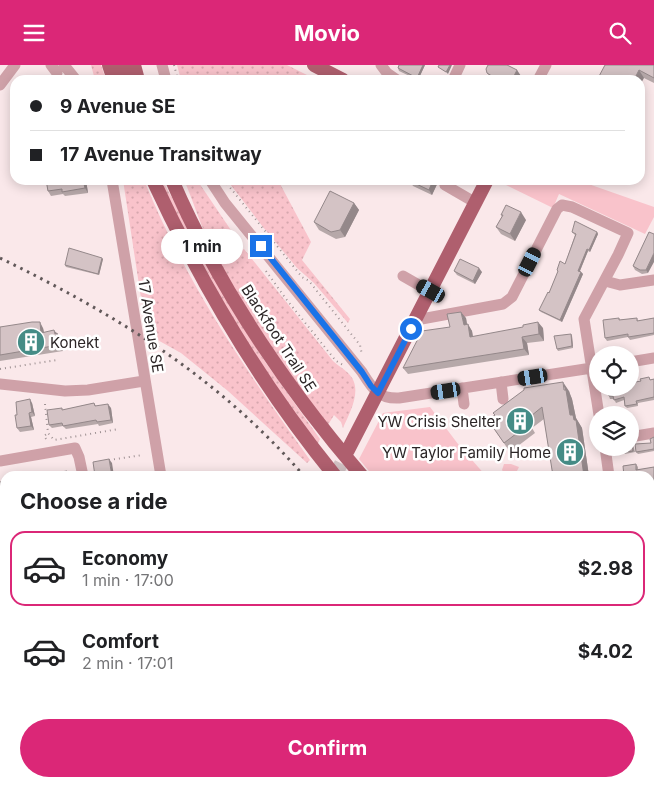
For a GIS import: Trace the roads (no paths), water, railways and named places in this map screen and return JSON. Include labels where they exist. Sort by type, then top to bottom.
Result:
[{"type":"main road","points":[[314,65],[333,75]]},
{"type":"main road","points":[[155,185],[198,271],[237,338],[269,388],[314,451],[331,471]]},
{"type":"main road","name":"Blackfoot Trail SE","points":[[173,185],[196,232],[253,331],[293,391],[358,471]]},
{"type":"main road","points":[[348,450],[485,185]]},
{"type":"street","points":[[0,85],[15,65]]},
{"type":"street","points":[[382,65],[390,75]]},
{"type":"street","points":[[57,68],[68,75]]},
{"type":"street","name":"17 Avenue SE","points":[[113,185],[160,471]]},
{"type":"street","points":[[213,185],[225,203],[378,393],[390,398],[589,368]]},
{"type":"street","points":[[445,185],[476,203]]},
{"type":"street","points":[[416,320],[504,304],[512,297],[557,209],[562,205],[572,207],[628,233],[584,319],[590,346]]},
{"type":"street","points":[[403,276],[431,291]]},
{"type":"street","points":[[605,281],[620,285],[654,280]]},
{"type":"street","points":[[639,360],[654,358]]},
{"type":"street","points":[[0,384],[65,391],[88,390],[144,381]]},
{"type":"street","points":[[501,382],[503,399]]},
{"type":"street","points":[[462,388],[464,404]]},
{"type":"street","points":[[639,436],[654,433]]},
{"type":"street","points":[[1,457],[75,448],[82,471]]},
{"type":"street","points":[[606,456],[608,471]]},
{"type":"tunnel","points":[[338,471],[348,450]]},
{"type":"railway","points":[[0,258],[85,302],[164,351],[237,408],[299,471]]},
{"type":"place","name":"Konekt","points":[[31,342]]},
{"type":"place","name":"YW Crisis Shelter","points":[[520,421]]},
{"type":"place","name":"YW Taylor Family Home","points":[[570,452]]}]
